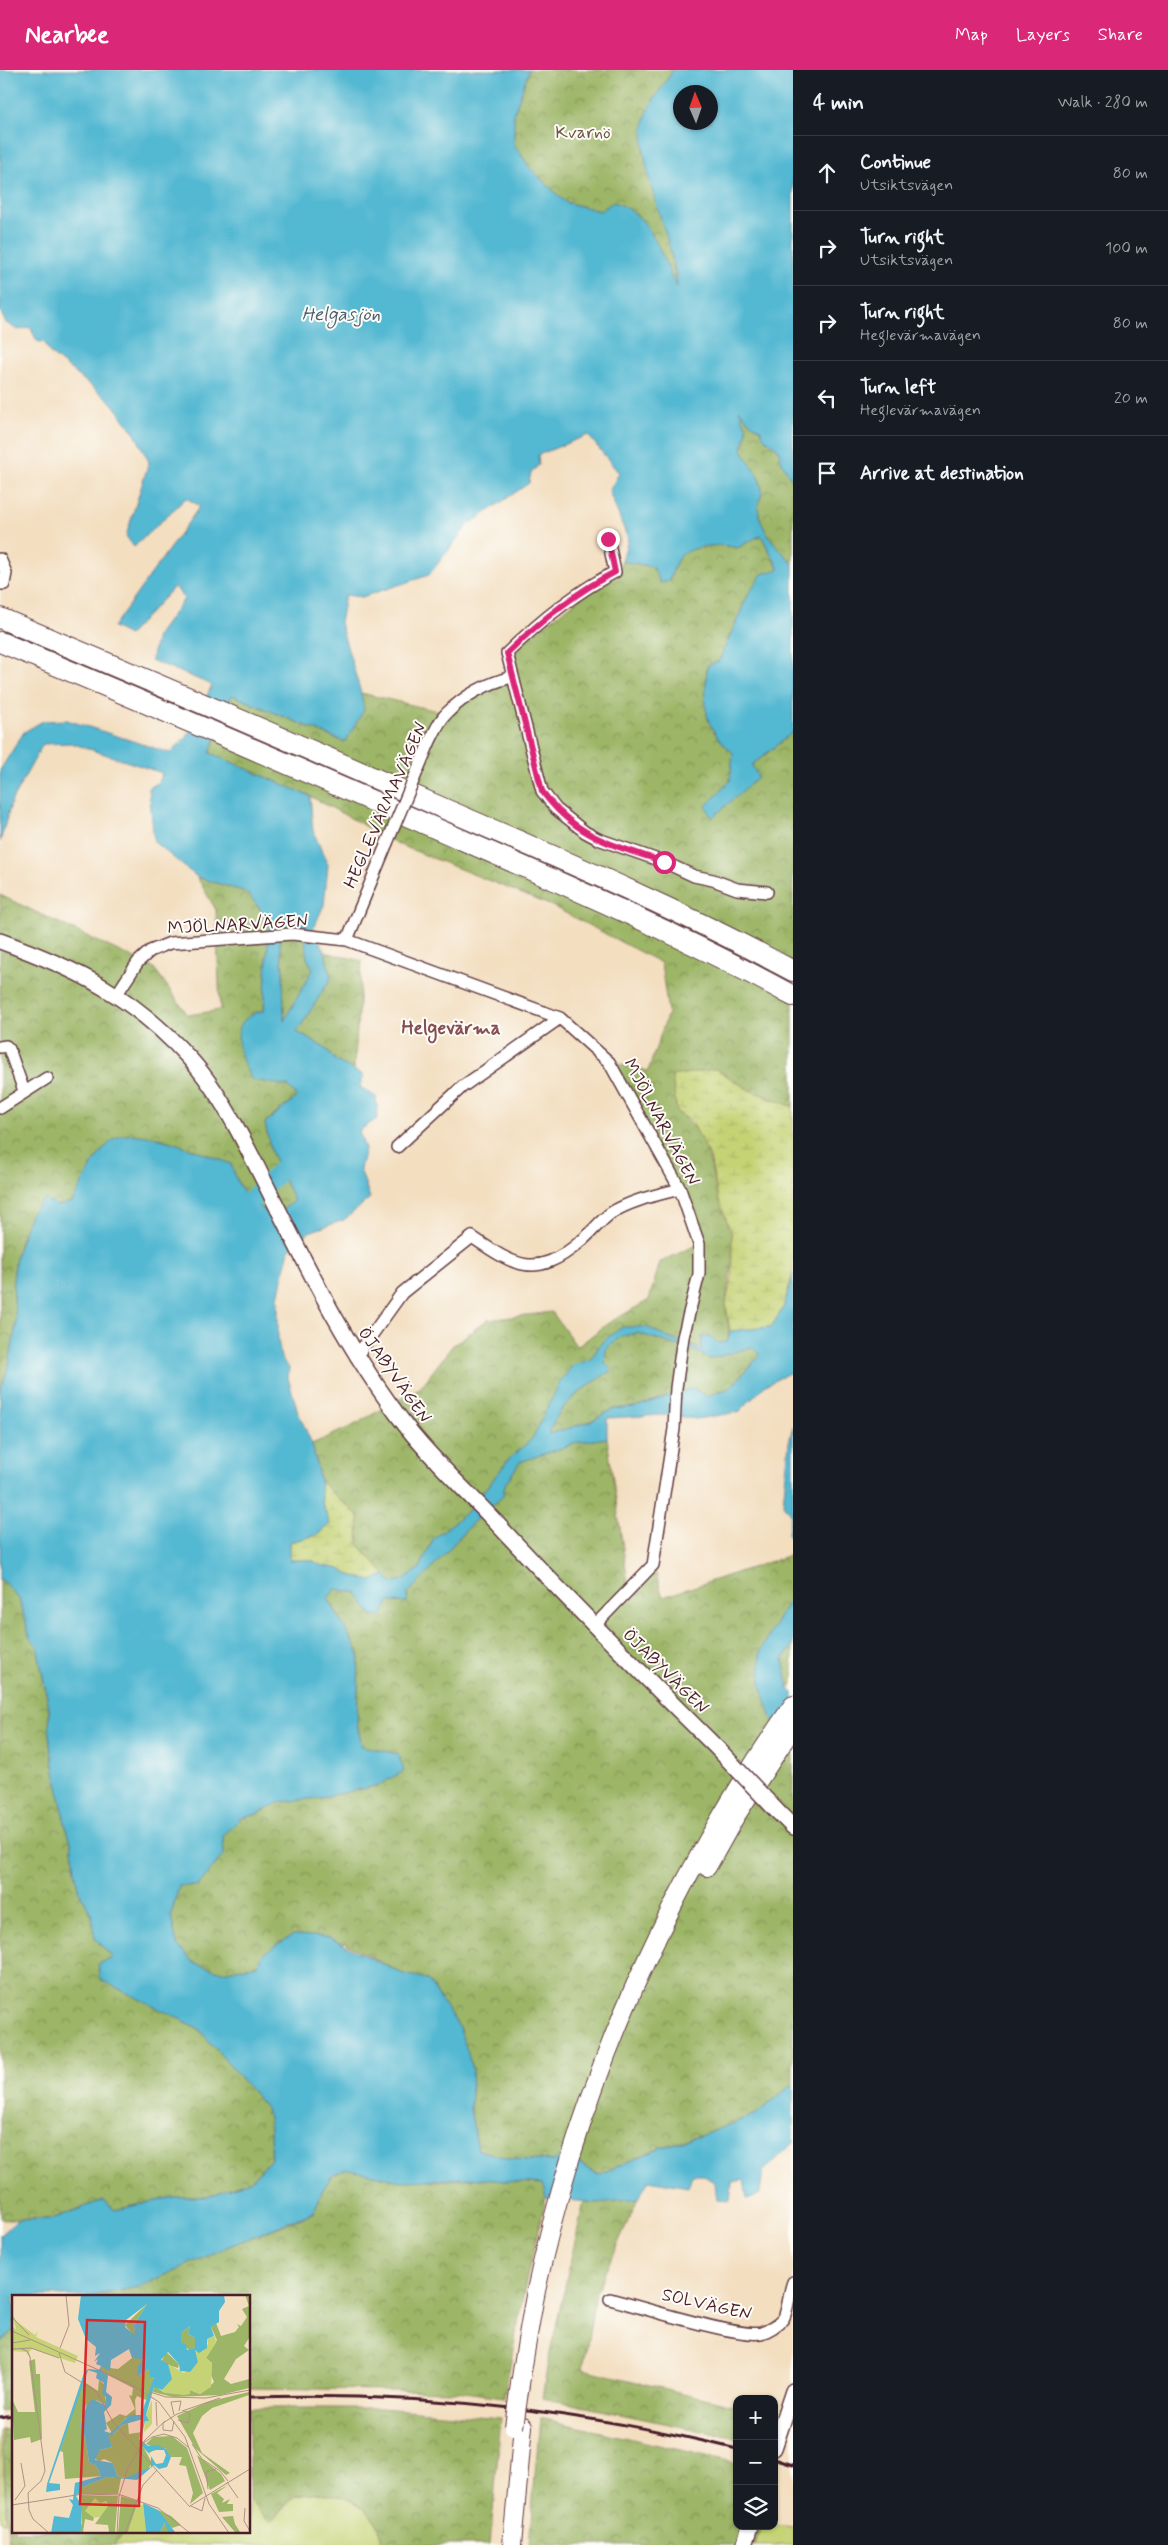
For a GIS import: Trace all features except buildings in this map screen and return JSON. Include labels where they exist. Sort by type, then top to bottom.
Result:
[{"type":"highway","points":[[0,618],[195,700],[652,900],[738,941],[793,971]]},
{"type":"highway","points":[[0,642],[188,721],[644,920],[727,960],[793,996]]},
{"type":"main road","points":[[503,2545],[536,2290],[619,2028],[673,1907],[723,1813],[778,1737],[793,1705]]},
{"type":"main road","points":[[778,1737],[793,1728]]},
{"type":"main road","points":[[512,2545],[519,2427]]},
{"type":"street","points":[[608,539],[615,572],[600,580],[530,631],[507,653],[542,791],[556,809],[598,840],[664,862],[694,876],[713,880],[737,889],[767,892]]},
{"type":"street","points":[[0,559],[6,573],[4,584],[0,584]]},
{"type":"street","name":"HEGLEVÄRMAVÄGEN","points":[[348,940],[386,843],[429,743],[446,713],[478,690],[494,682],[512,677]]},
{"type":"street","name":"MJÖLNARVÄGEN","points":[[116,994],[138,962],[158,947],[184,941],[284,935],[348,940],[560,1018],[609,1062],[680,1189],[699,1244],[699,1274],[683,1337],[676,1388],[674,1429],[653,1565],[594,1626]]},
{"type":"street","name":"ÖJABYVÄGEN","points":[[0,941],[62,964],[116,994],[172,1040],[193,1061],[234,1124],[333,1317],[356,1357],[408,1429],[594,1626],[718,1749],[793,1828]]},
{"type":"street","points":[[397,1147],[462,1087],[560,1018]]},
{"type":"street","points":[[0,1047],[6,1046],[9,1049],[24,1091]]},
{"type":"street","points":[[0,1108],[47,1078]]},
{"type":"street","points":[[356,1357],[402,1293],[472,1237],[505,1259],[531,1266],[554,1262],[611,1213],[641,1199],[680,1189]]},
{"type":"street","name":"SOLVÄGEN","points":[[610,2298],[712,2326],[760,2333],[773,2328],[784,2317],[788,2293],[793,2282]]},
{"type":"street","points":[[777,2440],[793,2392]]},
{"type":"street","points":[[744,2545],[749,2530]]},
{"type":"green space","name":"Kvarnö","points":[[529,70],[673,70],[658,95],[643,148],[655,198],[668,236],[677,289],[671,276],[600,211],[565,202],[530,168],[514,144],[514,113]]},
{"type":"green space","points":[[738,407],[748,421],[760,429],[765,438],[778,449],[782,463],[793,482],[793,564],[770,538],[762,523],[758,506],[762,493],[761,485],[742,449],[746,441]]},
{"type":"green space","points":[[761,535],[779,570],[762,574],[748,595],[719,661],[707,666],[707,714],[715,733],[733,753],[730,781],[706,806],[712,818],[758,777],[752,765],[793,732],[793,1107],[749,1090],[716,1069],[672,1076],[677,1112],[696,1130],[707,1151],[719,1199],[732,1235],[733,1252],[726,1303],[729,1331],[728,1341],[701,1350],[666,1337],[648,1327],[602,1342],[591,1359],[573,1366],[532,1439],[509,1459],[468,1511],[433,1539],[420,1568],[403,1580],[392,1583],[358,1544],[358,1517],[320,1481],[312,1444],[354,1425],[421,1387],[452,1346],[487,1320],[552,1312],[577,1347],[607,1324],[649,1300],[660,1262],[699,1244],[680,1189],[609,1062],[648,1071],[668,1013],[661,963],[552,906],[400,845],[310,796],[210,753],[232,695],[344,742],[363,710],[361,693],[446,713],[512,677],[507,653],[615,572],[622,561],[653,567],[660,583],[669,581],[678,559],[689,551],[706,546],[731,546],[737,548]]},
{"type":"green space","points":[[197,877],[246,892],[262,911],[269,924],[264,1011],[251,1013],[275,1083],[288,1086],[297,1097],[265,1123],[271,1151],[294,1201],[274,1216],[246,1195],[238,1183],[231,1164],[160,1138],[93,1164],[72,1202],[58,1206],[24,1228],[16,1255],[13,1282],[16,1325],[9,1364],[0,1392],[0,895],[154,968],[188,1015],[220,1010],[216,910]]},
{"type":"green space","points":[[278,925],[304,925],[307,958],[313,969],[284,1022],[283,972]]},
{"type":"green space","points":[[325,952],[362,961],[354,1070],[336,1061],[326,1049],[297,1032],[331,978]]},
{"type":"green space","points":[[716,1069],[749,1090],[793,1107],[793,1274],[783,1308],[771,1327],[730,1331],[726,1304],[732,1275],[732,1235],[718,1197],[710,1157],[692,1122],[677,1112],[672,1076]]},
{"type":"green space","points":[[637,1333],[698,1352],[709,1359],[752,1347],[760,1355],[730,1388],[706,1396],[693,1388],[635,1407],[613,1409],[592,1421],[548,1435],[566,1405],[583,1390],[612,1370],[605,1363],[606,1348],[622,1336]]},
{"type":"green space","points":[[607,1438],[629,1590],[653,1565],[663,1597],[793,1554],[793,1593],[760,1652],[772,1719],[793,1744],[793,2084],[756,2114],[703,2135],[658,2148],[598,2175],[563,2153],[554,2161],[510,2159],[478,2150],[470,2109],[472,2070],[459,2027],[427,1979],[403,1974],[345,1943],[264,1953],[257,1965],[222,1972],[194,1963],[176,1945],[171,1915],[179,1886],[224,1854],[223,1836],[241,1818],[258,1814],[280,1802],[320,1798],[379,1785],[398,1754],[362,1746],[357,1723],[359,1654],[328,1598],[336,1589],[357,1593],[382,1616],[389,1602],[408,1593],[471,1524],[503,1496],[505,1484],[520,1462],[579,1442]]},
{"type":"green space","points":[[320,1481],[359,1517],[358,1544],[385,1575],[371,1581],[347,1574],[340,1569],[320,1565],[312,1560],[290,1560],[290,1542],[317,1535],[330,1524],[321,1501]]},
{"type":"green space","points":[[0,1578],[19,1599],[30,1638],[37,1645],[49,1708],[50,1745],[65,1823],[71,1842],[78,1889],[92,1916],[95,1938],[155,2006],[198,2028],[266,2108],[270,2128],[271,2159],[250,2181],[207,2197],[173,2197],[115,2210],[103,2200],[52,2219],[0,2219]]},
{"type":"green space","points":[[793,1646],[793,1682],[789,1689],[783,1659]]},
{"type":"green space","points":[[345,2169],[438,2181],[470,2178],[543,2184],[546,2198],[526,2281],[504,2397],[456,2391],[250,2388],[250,2295],[97,2295],[139,2287],[229,2246],[314,2213],[325,2186],[338,2172]]},
{"type":"green space","points":[[638,2199],[596,2292],[583,2369],[733,2405],[733,2437],[542,2398],[548,2362],[584,2201]]},
{"type":"green space","points":[[12,2332],[12,2409],[0,2411],[0,2343]]},
{"type":"green space","points":[[250,2408],[381,2408],[501,2418],[490,2545],[383,2545],[381,2532],[376,2521],[368,2512],[358,2504],[335,2495],[295,2496],[271,2522],[250,2502]]},
{"type":"green space","points":[[540,2418],[733,2462],[733,2530],[760,2530],[755,2545],[529,2545]]},
{"type":"green space","points":[[12,2429],[12,2532],[125,2532],[114,2545],[9,2545],[2,2430]]},
{"type":"green space","points":[[0,2430],[2,2430],[6,2522],[0,2521]]},
{"type":"green space","points":[[320,2493],[334,2494],[354,2501],[367,2511],[377,2523],[383,2545],[114,2545],[125,2532],[250,2532],[250,2502],[271,2522],[295,2496]]},
{"type":"green space","points":[[778,2525],[793,2527],[793,2545],[755,2545],[760,2530],[778,2530]]},
{"type":"water","name":"Helgasjön","points":[[0,70],[529,70],[514,113],[514,144],[530,168],[565,202],[600,211],[613,202],[637,216],[646,225],[653,237],[677,287],[669,245],[655,200],[645,155],[643,135],[646,116],[651,104],[673,70],[793,70],[793,482],[782,463],[778,449],[764,438],[760,429],[748,421],[739,409],[747,430],[742,449],[761,485],[762,493],[758,506],[762,523],[770,538],[793,564],[793,732],[752,765],[758,777],[712,818],[706,806],[730,781],[733,753],[715,733],[707,714],[707,666],[719,661],[748,595],[762,574],[779,569],[761,535],[737,548],[731,546],[706,546],[689,551],[678,559],[669,581],[660,583],[653,567],[622,561],[628,539],[609,491],[619,473],[588,435],[538,455],[539,465],[531,472],[529,483],[468,525],[429,575],[362,597],[345,595],[340,623],[361,693],[364,710],[345,742],[232,695],[210,753],[310,796],[313,831],[328,865],[324,905],[313,929],[325,952],[331,978],[297,1032],[326,1049],[336,1061],[364,1075],[360,1087],[376,1097],[378,1118],[359,1131],[365,1149],[360,1169],[370,1198],[344,1220],[309,1232],[289,1250],[278,1297],[278,1339],[281,1358],[289,1368],[288,1378],[298,1412],[312,1444],[320,1481],[321,1501],[330,1524],[317,1535],[290,1542],[290,1560],[312,1560],[320,1565],[340,1569],[347,1574],[371,1581],[385,1575],[392,1583],[403,1580],[420,1568],[433,1539],[468,1511],[509,1459],[532,1439],[560,1382],[573,1365],[591,1359],[602,1342],[622,1327],[648,1327],[666,1337],[701,1350],[702,1337],[711,1337],[718,1343],[728,1341],[730,1331],[771,1327],[783,1308],[793,1274],[793,1371],[766,1385],[739,1412],[696,1419],[665,1415],[607,1418],[607,1438],[579,1442],[520,1462],[505,1484],[503,1496],[471,1524],[408,1593],[407,1603],[389,1602],[382,1616],[373,1617],[357,1593],[336,1589],[328,1598],[359,1654],[357,1723],[362,1746],[398,1754],[404,1771],[379,1785],[320,1798],[280,1802],[258,1814],[241,1818],[223,1836],[224,1854],[198,1886],[179,1886],[171,1915],[177,1945],[194,1963],[222,1972],[257,1965],[264,1953],[293,1935],[328,1937],[403,1974],[427,1979],[459,2027],[467,2050],[472,2070],[470,2109],[478,2150],[510,2159],[554,2161],[563,2153],[598,2175],[659,2148],[703,2135],[756,2114],[793,2084],[793,2143],[763,2172],[760,2194],[747,2199],[744,2180],[732,2182],[730,2201],[717,2200],[715,2183],[703,2175],[692,2175],[688,2187],[649,2180],[638,2199],[598,2203],[546,2198],[542,2184],[470,2178],[401,2181],[345,2169],[333,2174],[322,2191],[314,2212],[229,2246],[139,2287],[97,2295],[12,2295],[12,2332],[0,2343],[0,2235],[17,2220],[52,2219],[103,2200],[115,2210],[173,2197],[207,2197],[250,2181],[271,2159],[270,2128],[266,2108],[198,2028],[101,1980],[98,1964],[113,1958],[95,1938],[92,1916],[78,1889],[71,1842],[65,1823],[50,1745],[49,1708],[37,1645],[30,1638],[19,1599],[0,1578],[0,1392],[9,1364],[16,1325],[13,1282],[16,1255],[30,1214],[44,1199],[58,1206],[72,1202],[104,1149],[118,1137],[129,1135],[158,1138],[231,1164],[238,1183],[246,1196],[274,1216],[294,1201],[271,1151],[265,1123],[297,1097],[288,1086],[252,1080],[239,1049],[239,1029],[244,1021],[252,1015],[264,1011],[269,924],[262,911],[246,892],[197,877],[154,842],[149,788],[159,782],[162,773],[71,743],[43,744],[12,800],[0,842],[0,770],[24,732],[43,721],[67,720],[170,753],[187,737],[212,685],[151,660],[157,636],[184,599],[175,586],[129,635],[113,627],[200,506],[186,498],[134,547],[126,536],[149,462],[134,432],[110,401],[50,353],[45,343],[37,341],[30,327],[18,330],[6,323],[0,311]],"holes":[[[304,925],[307,958],[313,969],[284,1021],[283,972],[278,926]],[[637,1333],[698,1352],[709,1359],[752,1347],[760,1355],[730,1388],[706,1396],[693,1388],[635,1407],[613,1409],[592,1421],[549,1434],[553,1423],[566,1405],[583,1390],[612,1370],[605,1363],[606,1348],[622,1336]]]},
{"type":"water","points":[[793,1426],[793,1547],[788,1533],[791,1515],[783,1504],[789,1442]]},
{"type":"water","points":[[793,1593],[793,1646],[783,1659],[789,1689],[793,1693],[793,1744],[772,1719],[761,1685],[760,1652]]},
{"type":"waterway","points":[[231,1220],[298,1153]]},
{"type":"railway","points":[[250,2397],[372,2397],[494,2406],[616,2423],[733,2448]]},
{"type":"railway","points":[[0,2417],[12,2415]]},
{"type":"railway","points":[[778,2460],[793,2465]]},
{"type":"district","name":"Helgevärma","points":[[451,1027]]},
{"type":"route","points":[[608,539],[615,572],[600,580],[530,631],[507,653],[542,791],[556,809],[598,840],[664,862]]}]
